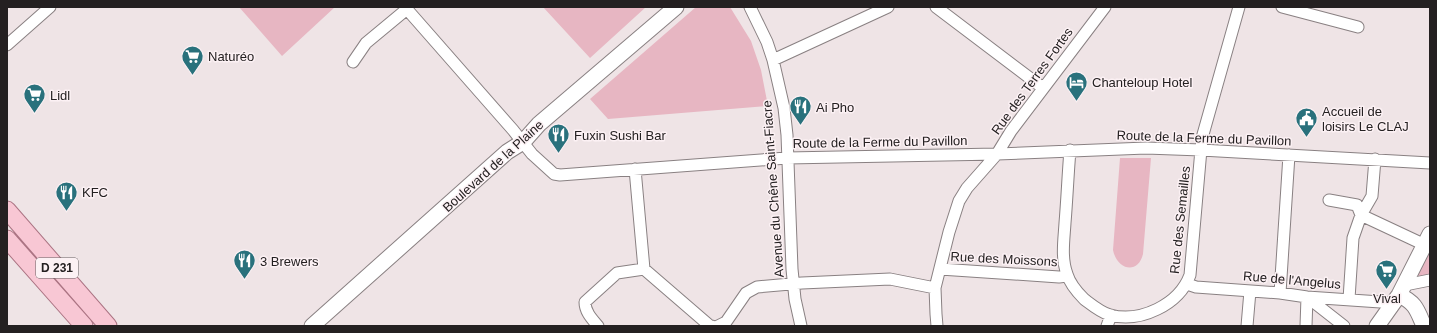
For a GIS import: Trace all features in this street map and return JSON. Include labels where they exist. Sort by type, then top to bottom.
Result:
[{"type":"main road","name":"Boulevard de la Plaine","points":[[312,326],[508,152],[523,142],[539,124],[676,7]]},
{"type":"main road","name":"D 231","points":[[7,210],[108,326]]},
{"type":"main road","points":[[1377,326],[1400,294],[1428,238]]},
{"type":"main road","name":"D 231","points":[[7,239],[84,326]]},
{"type":"main road","points":[[1400,294],[1410,300],[1424,326]]},
{"type":"street","points":[[7,45],[50,7]]},
{"type":"street","name":"Avenue du Chêne Saint-Fiacre","points":[[750,7],[767,42],[773,60],[784,108],[795,299],[801,326]]},
{"type":"street","points":[[773,60],[888,7]]},
{"type":"street","points":[[936,7],[1043,88]]},
{"type":"street","name":"Rue des Terres Fortes","points":[[937,326],[936,288],[959,201],[967,188],[997,154],[1011,131],[1105,7]]},
{"type":"street","name":"Rue des Semailles","points":[[1070,150],[1064,250],[1067,276],[1080,295],[1096,308],[1110,315],[1136,316],[1155,311],[1176,296],[1186,284],[1191,266],[1202,138],[1239,7]]},
{"type":"street","points":[[1282,7],[1358,27]]},
{"type":"street","points":[[353,62],[366,43],[406,8]]},
{"type":"street","name":"Route de la Ferme du Pavillon","points":[[406,8],[532,154],[554,174],[560,175],[787,158],[997,154],[1146,148],[1430,163]]},
{"type":"street","points":[[1280,293],[1289,155]]},
{"type":"street","points":[[1349,299],[1352,238],[1361,215],[1372,196],[1375,160]]},
{"type":"street","points":[[635,169],[644,269],[712,326]]},
{"type":"street","points":[[1329,200],[1357,205],[1361,215],[1428,238]]},
{"type":"street","points":[[598,326],[588,314],[585,307],[585,302],[617,273],[644,269]]},
{"type":"street","name":"Rue des Moissons","points":[[940,269],[1059,277],[1067,276]]},
{"type":"street","points":[[718,326],[726,322],[746,293],[757,287],[802,282],[890,279],[936,288]]},
{"type":"street","name":"Rue de l'Angelus","points":[[1186,284],[1196,287],[1280,293],[1307,297],[1349,299],[1400,294],[1430,280]]},
{"type":"street","points":[[1247,326],[1250,291]]},
{"type":"street","points":[[1306,326],[1307,297]]},
{"type":"street","points":[[1307,297],[1344,326]]},
{"type":"street","points":[[1107,326],[1110,315]]},
{"type":"shaded area","points":[[239,7],[335,7],[282,56]]},
{"type":"shaded area","points":[[543,7],[646,7],[590,58]]},
{"type":"shaded area","points":[[696,7],[730,7],[751,41],[761,70],[768,106],[608,119],[590,99]]},
{"type":"shaded area","points":[[1120,158],[1151,158],[1143,254],[1137,265],[1132,267],[1123,266],[1115,257],[1113,250]]},
{"type":"shaded area","points":[[1430,248],[1430,277],[1413,281]]},
{"type":"place","name":"Naturéo","points":[[192,76]]},
{"type":"place","name":"Chanteloup Hotel","points":[[1077,102]]},
{"type":"place","name":"Lidl","points":[[35,114]]},
{"type":"place","name":"Ai Pho","points":[[801,126]]},
{"type":"place","name":"Accueil de loisirs Le CLAJ","points":[[1307,138]]},
{"type":"place","name":"Fuxin Sushi Bar","points":[[559,154]]},
{"type":"place","name":"KFC","points":[[66,212]]},
{"type":"place","name":"3 Brewers","points":[[244,280]]},
{"type":"place","name":"Vival","points":[[1387,290]]}]
